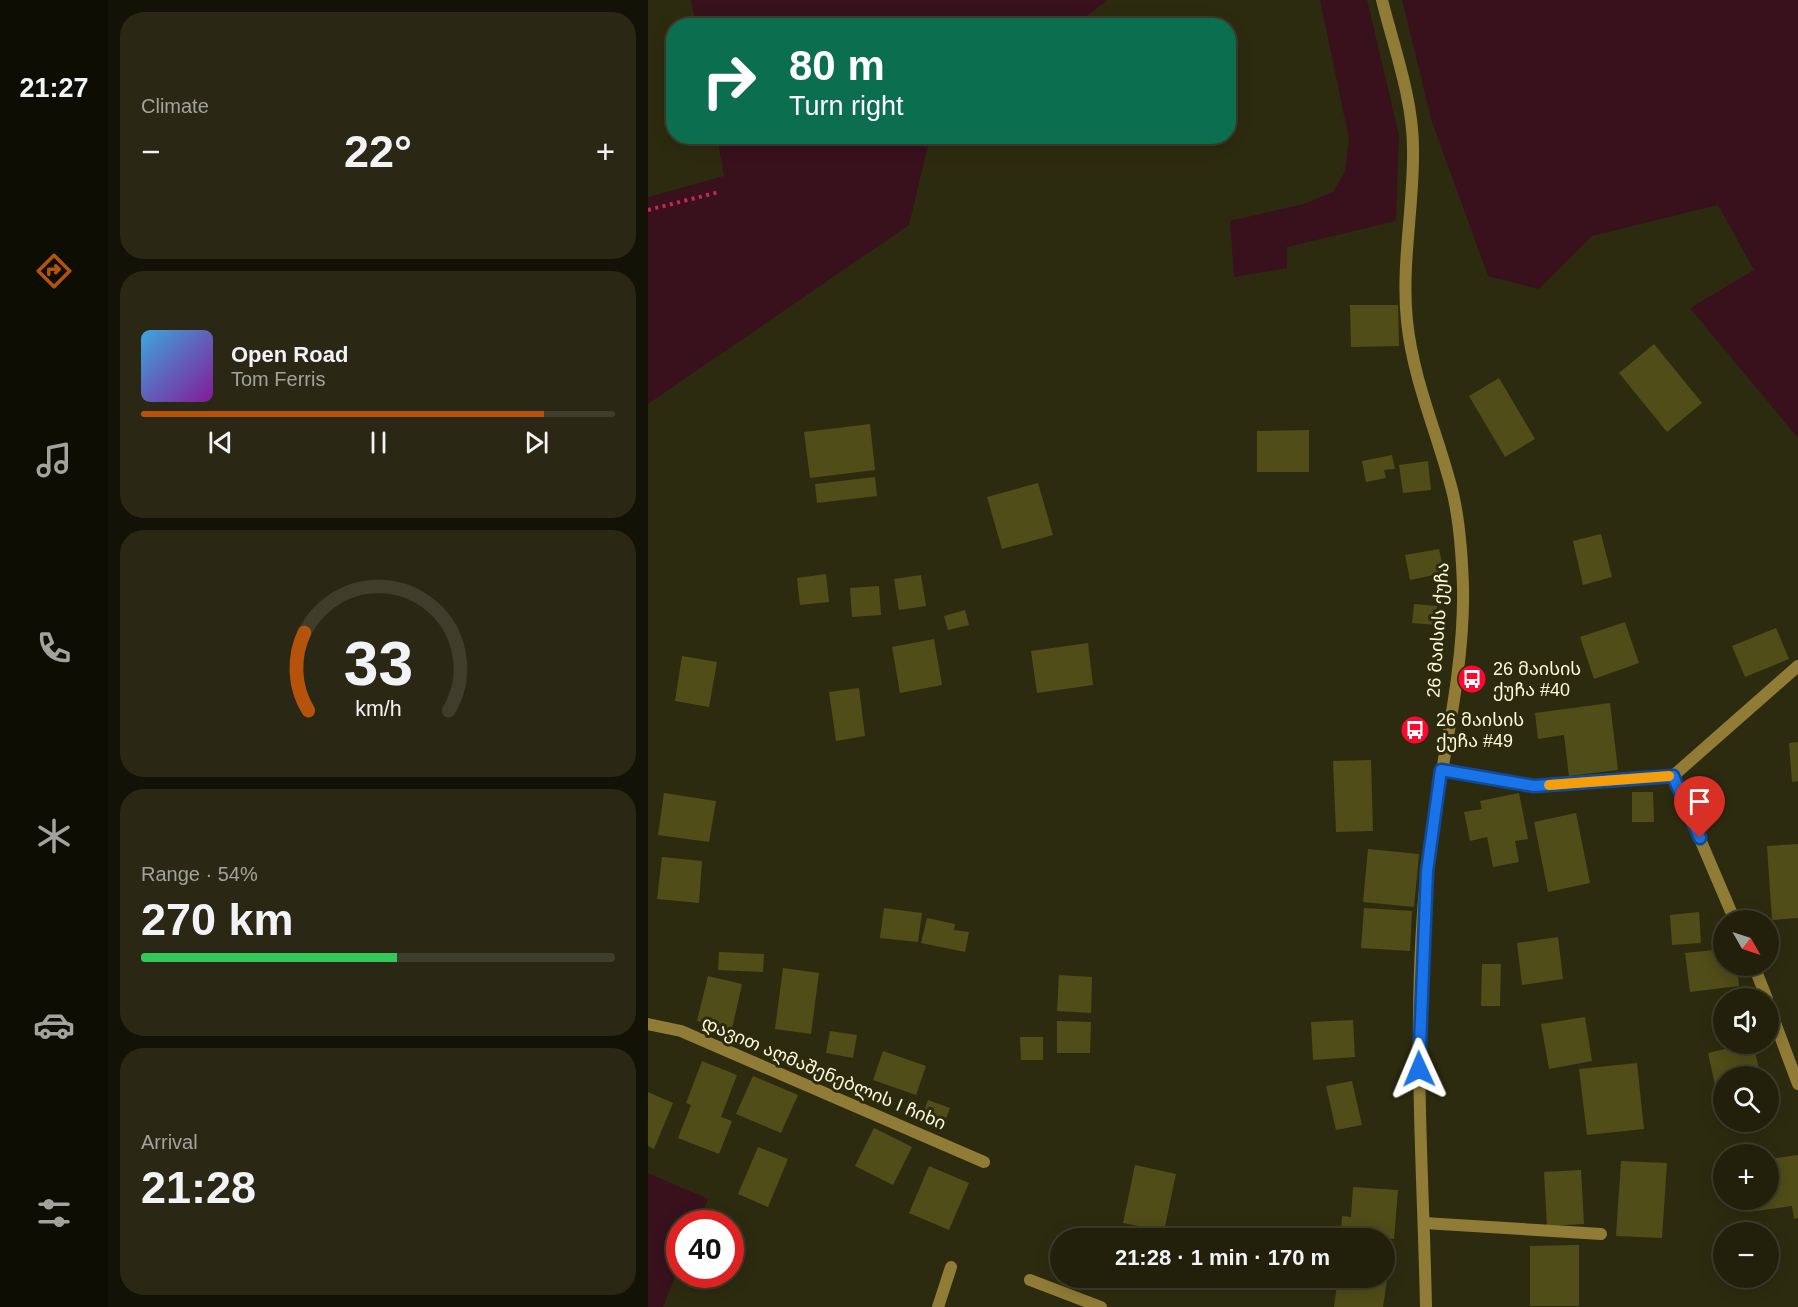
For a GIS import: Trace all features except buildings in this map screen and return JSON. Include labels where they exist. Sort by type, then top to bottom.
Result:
[{"type":"street","name":"26 მაისის ქუჩა","points":[[1382,0],[1410,115],[1413,148],[1405,285],[1410,340],[1453,494],[1463,592],[1455,685],[1427,871],[1423,934],[1419,1047],[1426,1307]]},
{"type":"street","points":[[1441,770],[1534,786],[1673,776],[1798,666]]},
{"type":"street","points":[[1673,776],[1730,910]]},
{"type":"street","name":"დავით აღმაშენებლის I ჩიხი","points":[[648,1024],[681,1031],[984,1162]]},
{"type":"street","points":[[1779,1033],[1798,1084]]},
{"type":"street","points":[[1424,1223],[1601,1234]]},
{"type":"street","points":[[938,1307],[951,1267]]},
{"type":"street","points":[[1030,1280],[1101,1307]]},
{"type":"path","points":[[648,210],[719,192]]},
{"type":"shaded area","points":[[691,0],[1108,0],[1084,18],[695,18]]},
{"type":"shaded area","points":[[1320,0],[1367,0],[1399,135],[1396,221],[1287,247],[1287,268],[1234,277],[1230,221],[1304,204],[1333,192],[1345,171],[1349,139]]},
{"type":"shaded area","points":[[1402,0],[1798,0],[1798,438],[1690,308],[1754,270],[1718,205],[1592,236],[1539,289],[1488,276],[1432,122]]},
{"type":"shaded area","points":[[718,144],[928,144],[909,225],[648,404],[648,197],[724,176]]},
{"type":"shaded area","points":[[648,1173],[708,1199],[704,1210],[666,1210],[666,1288],[671,1288],[663,1307],[648,1307]]},
{"type":"slow traffic","points":[[1549,785],[1669,776]]},
{"type":"place","name":"26 მაისის ქუჩა #40","points":[[1472,679]]},
{"type":"place","name":"26 მაისის ქუჩა #49","points":[[1415,730]]},
{"type":"route","points":[[1419,1069],[1427,871],[1441,770],[1534,786],[1673,776],[1700,838]]}]
